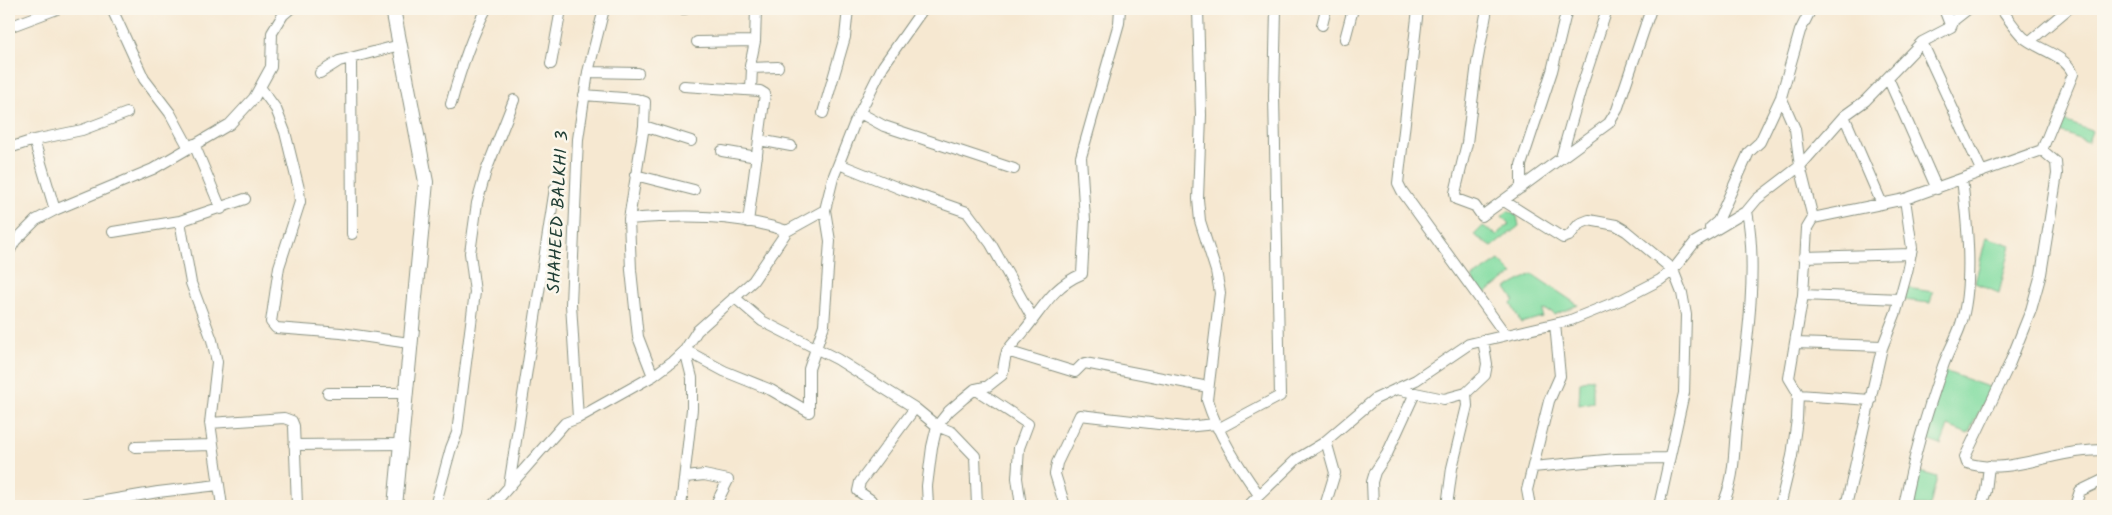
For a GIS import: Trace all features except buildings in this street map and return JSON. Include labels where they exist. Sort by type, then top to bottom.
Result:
[{"type":"street","points":[[10,24],[57,9]]},
{"type":"street","points":[[112,9],[144,78],[192,146],[221,209]]},
{"type":"street","points":[[9,252],[15,241],[36,220],[55,210],[153,169],[230,124],[254,98],[260,87],[270,67],[272,34],[283,16],[290,9]]},
{"type":"street","points":[[393,9],[426,182],[409,343],[395,506]]},
{"type":"street","points":[[451,104],[464,60],[478,23],[486,9]]},
{"type":"street","points":[[551,64],[561,9]]},
{"type":"street","name":"SHAHEED BALKHI 3","points":[[578,418],[571,304],[578,139],[588,72],[604,9]]},
{"type":"street","points":[[680,9],[685,9]]},
{"type":"street","points":[[752,90],[752,68],[750,66],[755,41],[756,9]]},
{"type":"street","points":[[823,112],[845,37],[848,9]]},
{"type":"street","points":[[685,350],[724,371],[771,390],[809,412],[809,369],[824,325],[830,241],[825,210],[833,178],[860,113],[883,66],[924,9]]},
{"type":"street","points":[[928,506],[927,486],[937,426],[949,411],[975,389],[988,386],[1002,375],[1007,351],[1033,319],[1040,307],[1058,288],[1071,278],[1082,274],[1085,220],[1081,157],[1119,23],[1120,9]]},
{"type":"street","points":[[1198,9],[1201,115],[1198,206],[1200,221],[1216,271],[1220,293],[1207,400],[1217,427],[1231,454],[1259,495]]},
{"type":"street","points":[[1065,506],[1055,474],[1057,463],[1080,415],[1185,427],[1217,427],[1280,396],[1274,96],[1276,9]]},
{"type":"street","points":[[1322,25],[1326,9]]},
{"type":"street","points":[[1345,39],[1353,9]]},
{"type":"street","points":[[1418,9],[1398,182],[1402,191],[1505,334]]},
{"type":"street","points":[[1487,9],[1477,64],[1467,143],[1455,193],[1456,200],[1475,206],[1482,216],[1609,123],[1617,110],[1651,9]]},
{"type":"street","points":[[1521,188],[1521,165],[1552,70],[1566,9]]},
{"type":"street","points":[[1561,158],[1607,9]]},
{"type":"street","points":[[1248,506],[1298,459],[1326,440],[1376,399],[1416,380],[1469,344],[1571,320],[1623,299],[1660,280],[1673,270],[1695,242],[1718,221],[1749,152],[1760,142],[1781,97],[1800,31],[1811,9]]},
{"type":"street","points":[[1944,9],[1951,27]]},
{"type":"street","points":[[1695,242],[1747,211],[1757,199],[1800,166],[1844,116],[1865,101],[1922,42],[1951,27],[1954,20],[1968,9]]},
{"type":"street","points":[[1813,218],[1905,199],[2042,150],[2073,74],[2070,67],[2065,63],[2023,37],[2001,9]]},
{"type":"street","points":[[2030,41],[2068,9]]},
{"type":"street","points":[[697,42],[755,41]]},
{"type":"street","points":[[1922,42],[1982,172]]},
{"type":"street","points":[[320,73],[339,61],[400,46]]},
{"type":"street","points":[[351,58],[352,234]]},
{"type":"street","points":[[752,68],[778,67]]},
{"type":"street","points":[[588,72],[638,73]]},
{"type":"street","points":[[1888,78],[1937,189]]},
{"type":"street","points":[[684,86],[763,91],[765,94],[748,222]]},
{"type":"street","points":[[260,87],[276,109],[299,190],[300,202],[279,268],[272,322],[276,328],[341,333],[409,343]]},
{"type":"street","points":[[584,95],[636,99],[645,102],[644,126],[629,219],[631,270],[638,337],[653,376]]},
{"type":"street","points":[[1780,506],[1792,456],[1798,396],[1789,378],[1803,295],[1807,228],[1813,218],[1800,166],[1795,129],[1781,97]]},
{"type":"street","points":[[435,506],[457,433],[475,292],[470,253],[477,203],[486,171],[514,100]]},
{"type":"street","points":[[9,148],[34,140],[82,130],[127,113]]},
{"type":"street","points":[[860,113],[884,126],[907,135],[1014,169]]},
{"type":"street","points":[[1844,116],[1882,204]]},
{"type":"street","points":[[644,126],[691,141]]},
{"type":"street","points":[[34,140],[55,210]]},
{"type":"street","points":[[759,140],[792,146]]},
{"type":"street","points":[[2042,150],[2056,162],[2057,174],[2041,274],[2031,310],[2009,365],[1965,457],[1967,463],[1978,466],[1998,467],[2077,452],[2103,450]]},
{"type":"street","points":[[722,151],[757,157]]},
{"type":"street","points":[[839,164],[901,189],[967,212],[991,244],[1033,319]]},
{"type":"street","points":[[635,175],[694,190]]},
{"type":"street","points":[[1904,506],[1943,364],[1961,323],[1965,302],[1968,261],[1962,180]]},
{"type":"street","points":[[509,487],[555,188]]},
{"type":"street","points":[[113,232],[180,221],[221,209],[245,199]]},
{"type":"street","points":[[1846,506],[1882,346],[1900,299],[1912,248],[1905,199]]},
{"type":"street","points":[[1504,201],[1563,238],[1569,236],[1579,224],[1588,220],[1616,225],[1673,270],[1682,293],[1686,315],[1684,393],[1659,506]]},
{"type":"street","points":[[492,506],[565,423],[578,418],[653,376],[685,350],[697,331],[753,281],[787,231],[825,210]]},
{"type":"street","points":[[1722,506],[1733,479],[1735,440],[1746,352],[1751,289],[1747,211]]},
{"type":"street","points":[[629,219],[698,216],[748,222],[787,231]]},
{"type":"street","points":[[180,221],[191,283],[212,340],[217,362],[210,423],[222,506]]},
{"type":"street","points":[[1804,257],[1910,254]]},
{"type":"street","points":[[1803,295],[1900,299]]},
{"type":"street","points":[[734,297],[762,321],[837,359],[915,408],[937,426],[952,432],[975,456],[977,506]]},
{"type":"street","points":[[1530,506],[1527,490],[1549,401],[1560,376],[1554,324]]},
{"type":"street","points":[[1396,389],[1444,399],[1466,393],[1485,375],[1487,364],[1483,340]]},
{"type":"street","points":[[1795,343],[1882,346]]},
{"type":"street","points":[[681,506],[686,476],[692,409],[692,378],[685,350]]},
{"type":"street","points":[[1007,351],[1071,371],[1078,371],[1082,364],[1085,363],[1208,388]]},
{"type":"street","points":[[975,389],[1028,424],[1019,448],[1017,478],[1021,506]]},
{"type":"street","points":[[328,392],[405,393]]},
{"type":"street","points":[[1373,506],[1372,482],[1375,472],[1387,454],[1415,393]]},
{"type":"street","points":[[1447,506],[1452,468],[1466,406],[1466,393]]},
{"type":"street","points":[[1798,396],[1871,400]]},
{"type":"street","points":[[872,506],[870,500],[858,491],[860,482],[915,408]]},
{"type":"street","points":[[210,423],[284,418],[292,421],[294,426],[297,506]]},
{"type":"street","points":[[1324,506],[1335,474],[1326,440]]},
{"type":"street","points":[[294,445],[401,444]]},
{"type":"street","points":[[135,447],[212,445]]},
{"type":"street","points":[[1533,467],[1616,459],[1669,458]]},
{"type":"street","points":[[1981,506],[1986,491],[1989,466]]},
{"type":"street","points":[[686,476],[704,475],[728,480],[715,506]]},
{"type":"street","points":[[2075,506],[2080,491],[2103,480]]},
{"type":"street","points":[[75,506],[218,485]]},
{"type":"green space","points":[[2060,116],[2065,119],[2064,121],[2092,131],[2088,142],[2055,130]]},
{"type":"green space","points":[[1508,211],[1517,216],[1519,226],[1492,247],[1474,235],[1483,226],[1497,235],[1509,224],[1502,216]]},
{"type":"green space","points":[[1986,237],[2011,245],[1999,293],[1975,283]]},
{"type":"green space","points":[[1499,260],[1513,274],[1481,296],[1472,278]]},
{"type":"green space","points":[[1532,274],[1578,305],[1554,315],[1552,312],[1543,310],[1542,317],[1521,323],[1511,304],[1514,300],[1506,288]]},
{"type":"green space","points":[[1907,288],[1933,292],[1930,303],[1904,300]]},
{"type":"green space","points":[[1944,371],[1991,388],[1968,434],[1948,426],[1941,445],[1926,440],[1926,438]]},
{"type":"green space","points":[[1593,378],[1593,402],[1579,405],[1580,382]]},
{"type":"green space","points":[[1917,471],[1937,477],[1930,506],[1909,505]]}]
